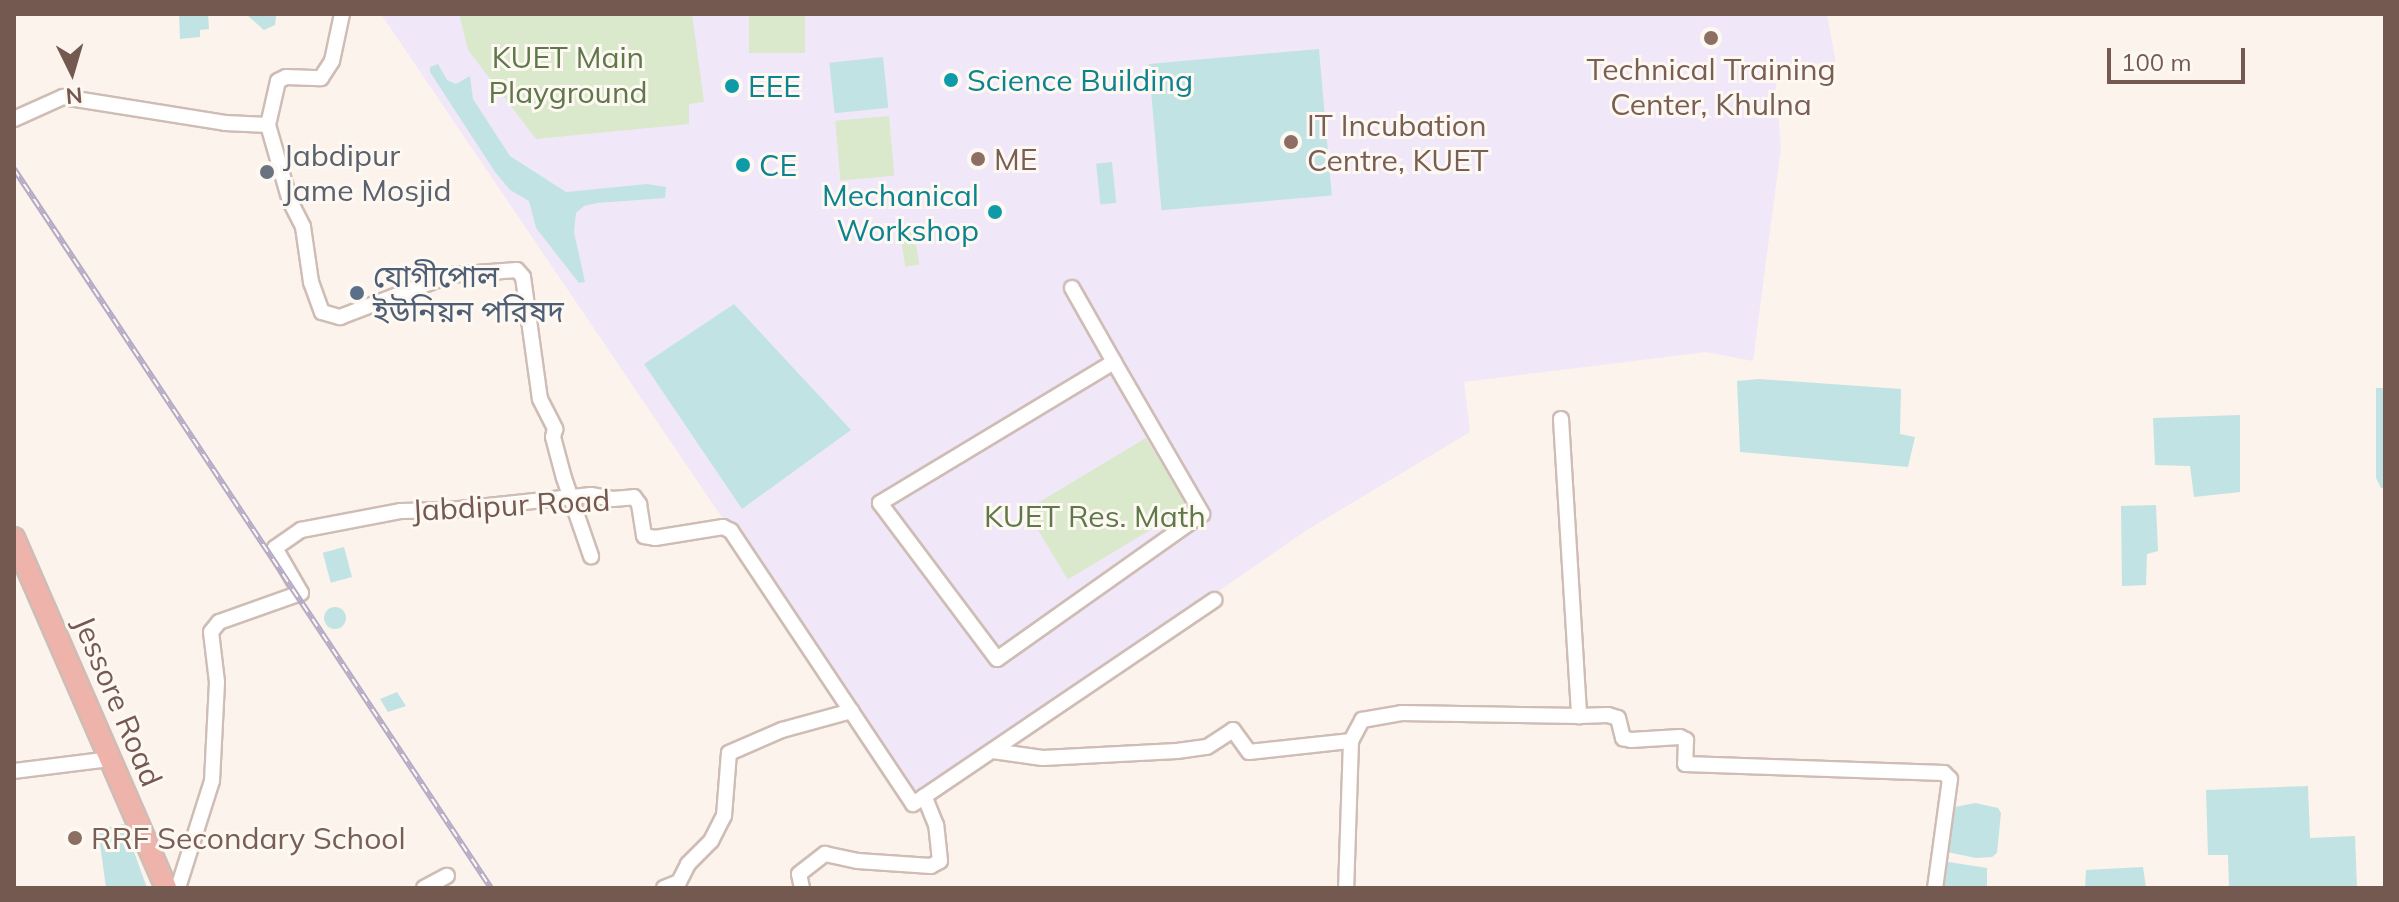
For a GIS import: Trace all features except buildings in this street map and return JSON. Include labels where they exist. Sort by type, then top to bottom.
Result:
[{"type":"highway","name":"Jessore Road","points":[[14,538],[166,888]]},
{"type":"street","points":[[342,14],[332,61],[321,78],[286,77],[278,81],[268,125],[290,201],[303,227],[311,282],[322,312],[340,317],[450,275],[517,270],[523,277],[540,399],[555,429],[553,437],[591,556]]},
{"type":"street","points":[[14,119],[63,97],[225,123],[268,125]]},
{"type":"street","points":[[1072,288],[1202,514],[997,659],[880,503],[1114,362]]},
{"type":"street","points":[[1561,419],[1579,716]]},
{"type":"street","name":"Jabdipur Road","points":[[178,888],[212,781],[217,682],[211,632],[219,622],[301,593],[275,548],[301,530],[401,511],[591,495],[613,499],[634,497],[639,504],[644,536],[655,538],[710,527],[731,531],[913,804],[924,796]]},
{"type":"street","points":[[802,888],[799,874],[825,854],[858,861],[931,866],[940,861],[936,825],[924,796],[1214,600]]},
{"type":"street","points":[[664,888],[679,882],[688,864],[711,841],[724,816],[729,753],[782,730],[851,711]]},
{"type":"street","points":[[1346,888],[1351,741],[1362,720],[1401,713],[1608,715],[1618,718],[1623,738],[1680,737],[1686,740],[1685,764],[1944,773],[1950,779],[1935,888]]},
{"type":"street","points":[[993,751],[1043,758],[1177,751],[1207,747],[1233,730],[1249,752],[1351,741]]},
{"type":"street","points":[[14,771],[110,759]]},
{"type":"street","points":[[424,888],[447,876]]},
{"type":"shaded area","points":[[381,14],[1827,14],[1836,63],[1774,65],[1781,147],[1753,361],[1706,352],[1464,382],[1470,432],[1307,530],[914,801]]},
{"type":"green space","name":"KUET Main Playground","points":[[459,14],[692,14],[704,102],[689,104],[689,124],[536,139],[468,50]]},
{"type":"green space","points":[[749,14],[805,14],[805,53],[749,53]]},
{"type":"green space","points":[[889,116],[894,176],[840,180],[835,121]]},
{"type":"green space","points":[[914,232],[919,265],[905,267],[900,234]]},
{"type":"green space","name":"KUET Res. Math","points":[[1146,438],[1188,507],[1068,580],[1026,510]]},
{"type":"water","points":[[179,14],[208,14],[209,29],[200,30],[200,37],[180,39]]},
{"type":"water","points":[[284,14],[276,16],[275,25],[264,30],[247,15]]},
{"type":"water","points":[[1319,49],[1332,195],[1161,210],[1149,64]]},
{"type":"water","points":[[883,57],[888,108],[835,113],[829,63]]},
{"type":"water","points":[[438,64],[447,80],[456,84],[470,76],[473,99],[510,156],[566,192],[647,184],[666,187],[665,198],[597,203],[584,206],[576,213],[574,232],[585,282],[579,283],[536,228],[529,201],[510,190],[495,172],[430,72],[430,67]]},
{"type":"water","points":[[1112,162],[1116,203],[1100,204],[1096,164]]},
{"type":"water","points":[[734,304],[851,430],[742,509],[644,364]]},
{"type":"water","points":[[1759,379],[1901,389],[1900,434],[1915,437],[1908,467],[1740,452],[1737,381]]},
{"type":"water","points":[[2376,388],[2385,388],[2385,488],[2381,488],[2376,478]]},
{"type":"water","points":[[2240,415],[2240,492],[2194,497],[2190,466],[2155,465],[2153,418]]},
{"type":"water","points":[[2156,505],[2158,551],[2147,554],[2146,585],[2122,586],[2121,506]]},
{"type":"water","points":[[344,547],[352,577],[331,583],[323,553]]},
{"type":"water","points":[[335,607],[343,610],[346,618],[343,626],[335,629],[327,626],[324,618],[327,610]]},
{"type":"water","points":[[397,692],[406,706],[388,712],[380,699]]},
{"type":"water","points":[[2308,786],[2310,838],[2355,836],[2357,888],[2229,887],[2228,855],[2208,855],[2206,790]]},
{"type":"water","points":[[1975,803],[1998,808],[2001,813],[1997,853],[1992,857],[1976,858],[1947,852],[1950,808]]},
{"type":"water","points":[[124,824],[147,888],[106,888],[98,829]]},
{"type":"water","points":[[1942,861],[1987,868],[1987,888],[1940,888]]},
{"type":"water","points":[[2143,867],[2146,888],[2085,888],[2086,870]]},
{"type":"railway","points":[[14,169],[491,888]]},
{"type":"place","name":"Technical Training Center, Khulna","points":[[1711,38]]},
{"type":"place","name":"Science Building","points":[[951,80]]},
{"type":"place","name":"EEE","points":[[732,86]]},
{"type":"place","name":"IT Incubation Centre, KUET","points":[[1291,142]]},
{"type":"place","name":"ME","points":[[978,159]]},
{"type":"place","name":"CE","points":[[743,165]]},
{"type":"place","name":"Jabdipur Jame Mosjid","points":[[267,172]]},
{"type":"place","name":"Mechanical Workshop","points":[[995,212]]},
{"type":"place","name":"যোগীপোল ইউনিয়ন পরিষদ","points":[[357,293]]},
{"type":"place","name":"RRF Secondary School","points":[[75,838]]}]
